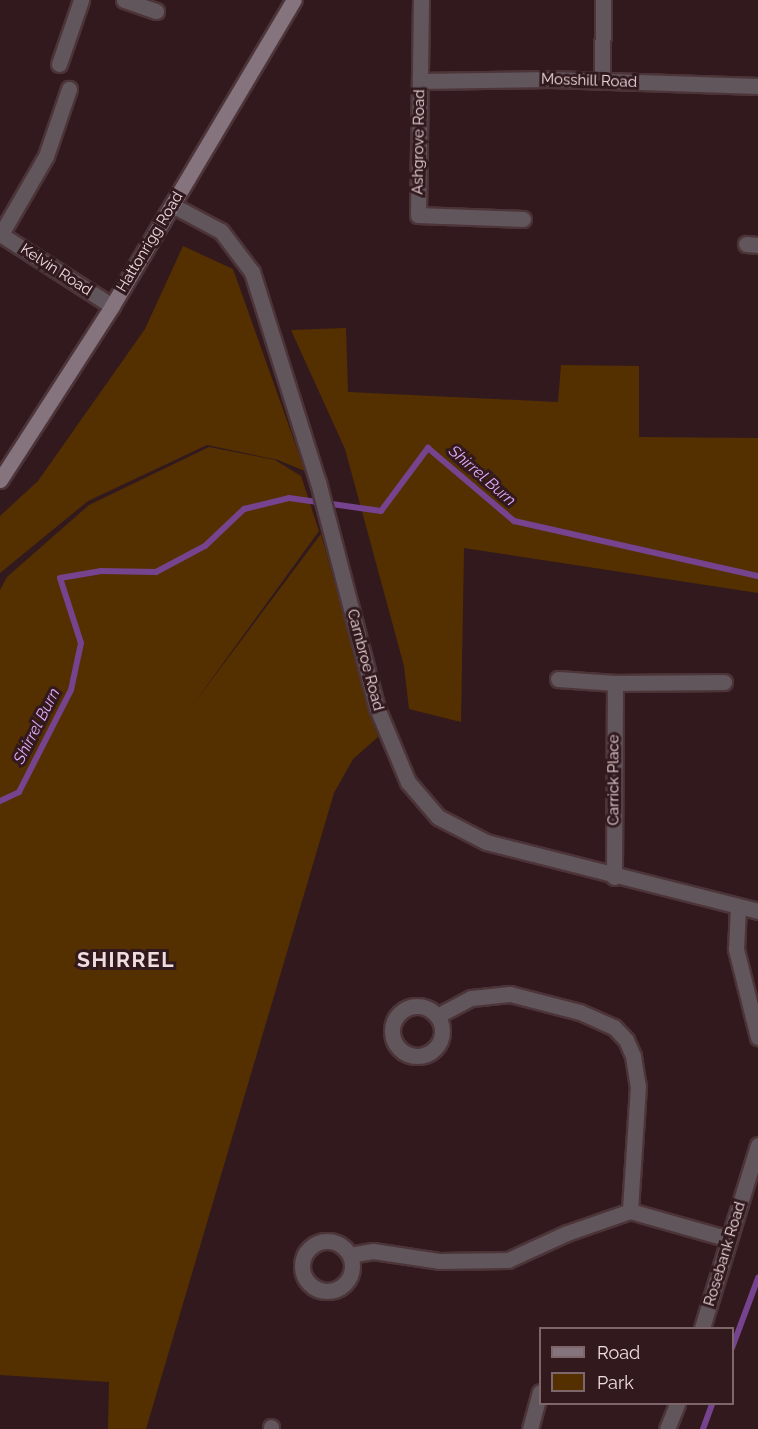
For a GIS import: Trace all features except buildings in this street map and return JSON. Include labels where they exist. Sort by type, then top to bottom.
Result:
[{"type":"street","points":[[58,64],[81,0]]},
{"type":"street","points":[[124,0],[156,11]]},
{"type":"street","name":"Hattonrigg Road","points":[[0,480],[112,306],[294,0]]},
{"type":"street","name":"Ashgrove Road","points":[[421,0],[418,215],[523,219]]},
{"type":"street","points":[[602,81],[603,0]]},
{"type":"street","name":"Mosshill Road","points":[[420,81],[602,81],[758,86]]},
{"type":"street","points":[[1,234],[46,156],[69,89]]},
{"type":"street","name":"Carnbroe Road","points":[[172,205],[221,231],[252,273],[318,482],[377,708],[392,751],[408,782],[430,808],[460,832],[486,842],[614,877],[758,911]]},
{"type":"street","name":"Kelvin Road","points":[[1,234],[112,306]]},
{"type":"street","points":[[558,679],[615,682],[724,682]]},
{"type":"street","name":"Carrick Place","points":[[614,877],[615,682]]},
{"type":"street","points":[[738,907],[736,949],[758,1037]]},
{"type":"street","points":[[437,1016],[471,998],[510,994],[580,1012],[614,1027],[626,1040],[633,1056],[638,1086],[630,1210]]},
{"type":"street","name":"Rosebank Road","points":[[703,1327],[758,1145]]},
{"type":"street","points":[[350,1255],[373,1251],[440,1261],[508,1260],[567,1233],[630,1210],[729,1239]]},
{"type":"street","points":[[530,1429],[539,1396]]},
{"type":"street","points":[[667,1429],[676,1405]]},
{"type":"green space","points":[[183,246],[233,269],[305,471],[278,460],[207,445],[88,501],[0,573],[0,516],[38,481],[145,329]]},
{"type":"green space","points":[[346,328],[348,392],[558,402],[561,365],[639,366],[639,437],[758,438],[758,593],[464,548],[461,722],[409,709],[404,666],[345,449],[291,330]]},
{"type":"green space","points":[[209,447],[275,460],[301,476],[319,531],[192,706],[321,534],[378,737],[353,759],[334,793],[146,1429],[108,1429],[109,1382],[0,1375],[0,590],[7,577],[89,505]]},
{"type":"waterway","name":"Shirrel Burn","points":[[0,801],[19,792],[71,690],[81,643],[60,578],[101,571],[156,572],[205,546],[244,509],[289,498],[381,511],[428,448],[514,521],[758,576]]},
{"type":"waterway","name":"Shirrel Burn","points":[[734,1343],[758,1278]]},
{"type":"waterway","name":"Shirrel Burn","points":[[703,1429],[712,1405]]},
{"type":"district","name":"SHIRREL","points":[[126,960]]}]
